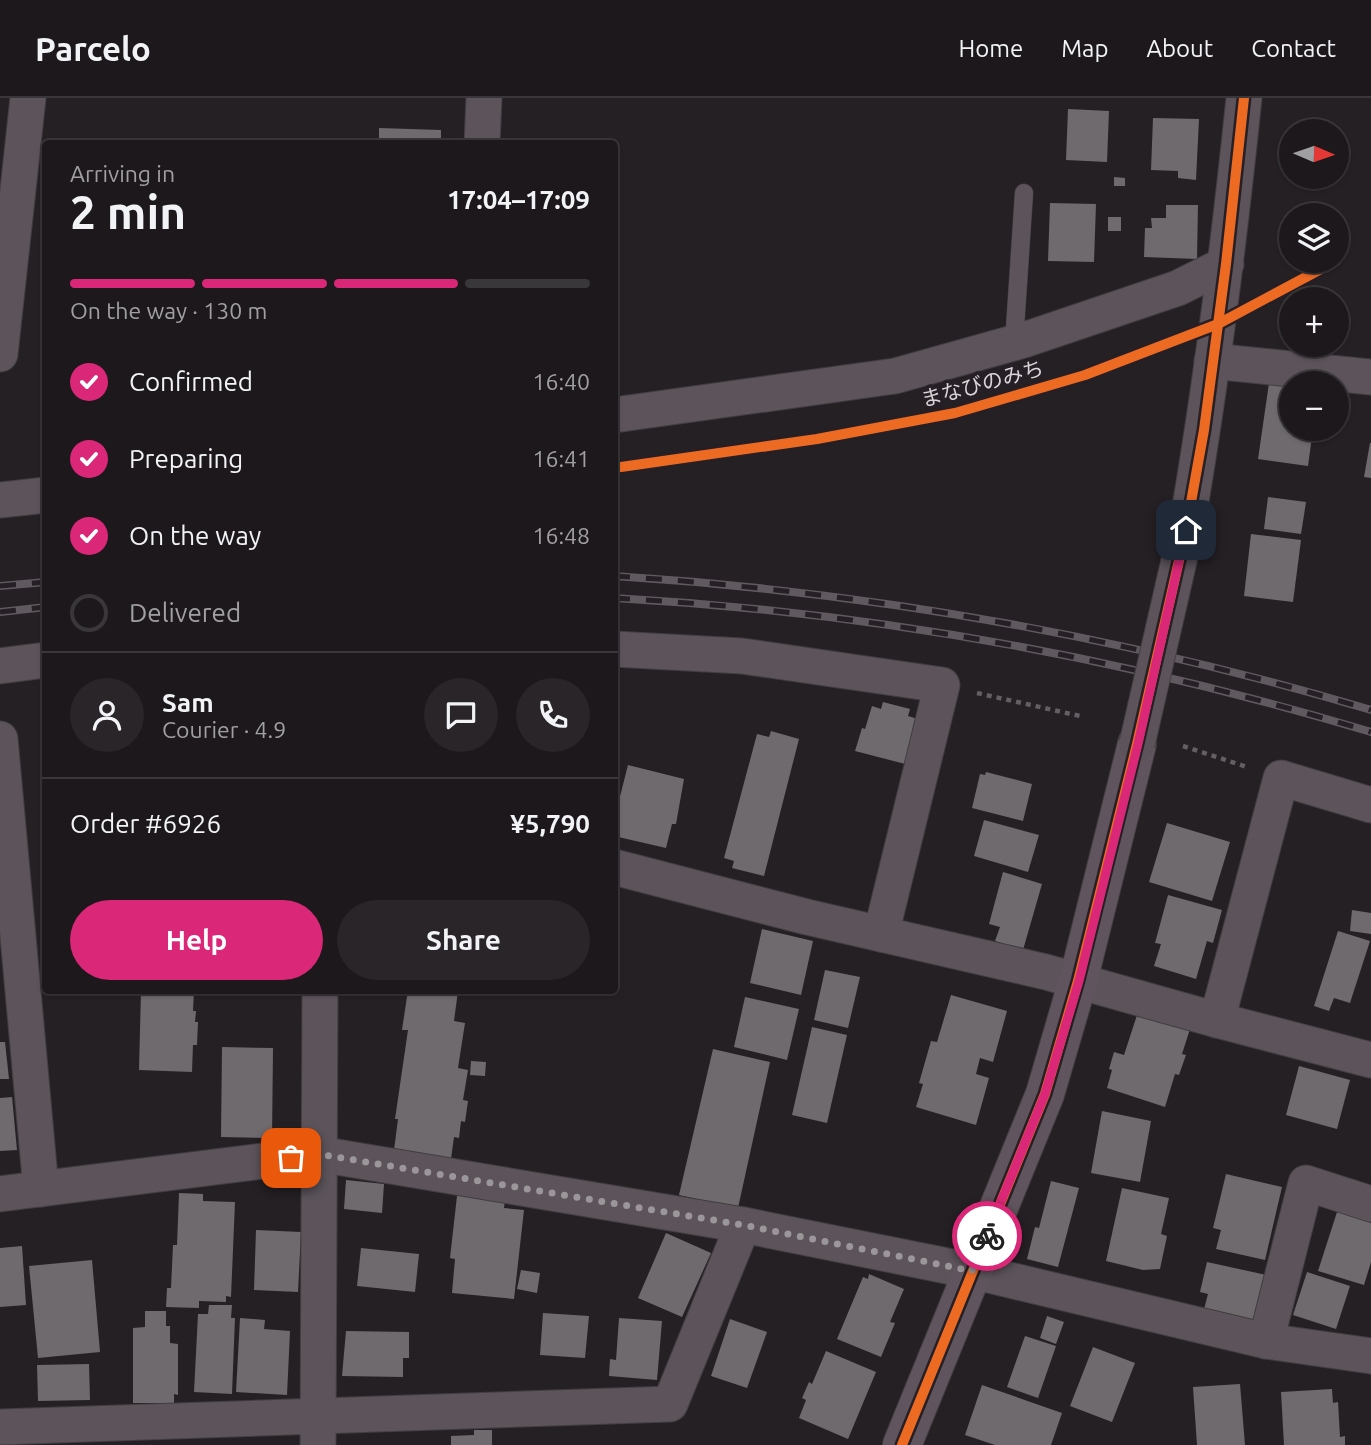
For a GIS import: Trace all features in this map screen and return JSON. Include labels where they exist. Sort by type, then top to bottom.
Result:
[{"type":"street","points":[[0,354],[6,239],[28,98]]},
{"type":"street","points":[[482,140],[484,98]]},
{"type":"street","points":[[902,1445],[1045,1094],[1079,981],[1138,744],[1186,530],[1204,430],[1244,98]]},
{"type":"street","points":[[618,414],[895,376],[1014,343],[1178,288],[1226,264]]},
{"type":"street","points":[[1212,361],[1371,377]]},
{"type":"street","points":[[0,500],[42,495]]},
{"type":"street","points":[[618,649],[742,656],[942,685],[881,934]]},
{"type":"street","points":[[0,666],[42,661]]},
{"type":"street","points":[[0,739],[41,1189]]},
{"type":"street","points":[[1217,1020],[1281,778],[1371,805]]},
{"type":"street","points":[[618,868],[1079,981],[1371,1060]]},
{"type":"street","points":[[318,1431],[320,994]]},
{"type":"street","points":[[0,1194],[318,1154],[743,1225],[972,1271],[1266,1341],[1371,1356]]},
{"type":"street","points":[[1266,1341],[1306,1184],[1371,1204]]},
{"type":"street","points":[[0,1427],[318,1431],[670,1404],[743,1225]]},
{"type":"lane","points":[[1014,343],[1024,193]]},
{"type":"path","points":[[942,685],[1080,716]]},
{"type":"path","points":[[1182,746],[1281,778]]},
{"type":"building","points":[[1068,109],[1109,111],[1107,162],[1066,160]]},
{"type":"building","points":[[1153,118],[1199,119],[1196,180],[1178,178],[1178,171],[1151,170]]},
{"type":"building","points":[[379,128],[441,130],[441,140],[379,140]]},
{"type":"building","points":[[1114,177],[1125,178],[1125,186],[1114,186]]},
{"type":"building","points":[[1050,203],[1096,204],[1094,262],[1048,261]]},
{"type":"building","points":[[1166,205],[1198,205],[1197,259],[1144,257],[1145,228],[1152,228],[1151,218],[1166,218]]},
{"type":"building","points":[[1108,217],[1121,217],[1121,231],[1108,231]]},
{"type":"building","points":[[1269,383],[1279,384],[1279,441],[1311,441],[1308,466],[1258,459]]},
{"type":"building","points":[[1371,443],[1371,478],[1364,477]]},
{"type":"building","points":[[1268,497],[1306,502],[1301,534],[1264,529]]},
{"type":"building","points":[[1251,534],[1301,540],[1293,602],[1244,596]]},
{"type":"building","points":[[883,702],[910,709],[908,716],[921,720],[909,765],[855,751],[872,706],[881,709]]},
{"type":"building","points":[[771,731],[799,739],[764,876],[732,868],[734,861],[724,858],[757,734],[769,737]]},
{"type":"building","points":[[628,765],[684,779],[676,824],[672,824],[666,848],[618,837],[618,804]]},
{"type":"building","points":[[986,772],[1032,784],[1023,821],[972,808],[980,774],[985,775]]},
{"type":"building","points":[[984,820],[1039,835],[1028,872],[974,856]]},
{"type":"building","points":[[1167,823],[1230,842],[1212,901],[1149,882]]},
{"type":"building","points":[[1003,872],[1042,884],[1023,950],[995,941],[1000,927],[989,924]]},
{"type":"building","points":[[1168,895],[1222,910],[1213,943],[1207,941],[1196,979],[1154,966],[1161,944],[1155,943]]},
{"type":"building","points":[[1352,910],[1371,913],[1371,934],[1350,931]]},
{"type":"building","points":[[762,929],[813,941],[801,995],[750,983]]},
{"type":"building","points":[[1338,931],[1370,941],[1350,1003],[1334,998],[1329,1011],[1314,1006]]},
{"type":"building","points":[[825,970],[860,977],[848,1028],[814,1020]]},
{"type":"building","points":[[141,994],[194,994],[193,1011],[196,1011],[195,1022],[198,1022],[197,1045],[193,1045],[192,1072],[139,1070]]},
{"type":"building","points":[[407,994],[458,994],[454,1021],[465,1023],[458,1068],[468,1070],[463,1100],[468,1101],[459,1138],[454,1137],[451,1159],[394,1150],[398,1119],[395,1119],[408,1030],[402,1030]]},
{"type":"building","points":[[951,995],[1007,1011],[993,1062],[980,1058],[976,1074],[989,1078],[976,1125],[916,1107],[923,1084],[919,1083],[931,1041],[937,1042]]},
{"type":"building","points":[[745,997],[799,1009],[787,1060],[734,1047]]},
{"type":"building","points":[[1138,1012],[1190,1029],[1182,1054],[1186,1055],[1179,1075],[1175,1074],[1165,1107],[1107,1088],[1114,1052],[1124,1055]]},
{"type":"building","points":[[812,1027],[847,1035],[827,1123],[792,1115]]},
{"type":"building","points":[[0,1042],[5,1042],[9,1079],[0,1079]]},
{"type":"building","points":[[222,1047],[273,1048],[272,1138],[221,1137]]},
{"type":"building","points":[[713,1049],[770,1062],[738,1208],[679,1195]]},
{"type":"building","points":[[471,1061],[486,1062],[485,1076],[470,1075]]},
{"type":"building","points":[[1299,1066],[1350,1080],[1337,1129],[1286,1115]]},
{"type":"building","points":[[12,1097],[17,1150],[0,1151],[0,1098]]},
{"type":"building","points":[[1102,1111],[1151,1121],[1140,1182],[1091,1173]]},
{"type":"building","points":[[1226,1174],[1282,1187],[1265,1260],[1216,1249],[1221,1230],[1213,1228]]},
{"type":"building","points":[[346,1180],[384,1184],[382,1213],[344,1209]]},
{"type":"building","points":[[1051,1181],[1079,1188],[1058,1267],[1027,1259],[1035,1227],[1039,1228]]},
{"type":"building","points":[[458,1187],[506,1192],[504,1208],[524,1210],[514,1299],[452,1293],[455,1259],[450,1258]]},
{"type":"building","points":[[1122,1188],[1169,1198],[1161,1234],[1167,1236],[1160,1269],[1143,1270],[1106,1261]]},
{"type":"building","points":[[179,1193],[203,1194],[203,1201],[235,1202],[231,1297],[226,1296],[226,1302],[199,1301],[199,1308],[166,1307],[167,1288],[171,1288],[173,1245],[177,1245]]},
{"type":"building","points":[[1337,1212],[1371,1223],[1371,1262],[1364,1285],[1318,1271]]},
{"type":"building","points":[[256,1230],[301,1232],[298,1292],[254,1290]]},
{"type":"building","points":[[666,1233],[711,1253],[682,1317],[638,1298]]},
{"type":"building","points":[[22,1246],[26,1305],[0,1307],[0,1248]]},
{"type":"building","points":[[361,1248],[419,1254],[415,1292],[357,1286]]},
{"type":"building","points":[[92,1260],[100,1352],[38,1358],[29,1266]]},
{"type":"building","points":[[1207,1262],[1271,1276],[1255,1320],[1204,1309],[1208,1294],[1200,1292]]},
{"type":"building","points":[[521,1270],[540,1273],[537,1293],[517,1289]]},
{"type":"building","points":[[1307,1272],[1350,1286],[1336,1329],[1293,1315]]},
{"type":"building","points":[[869,1274],[904,1289],[890,1322],[895,1323],[881,1357],[837,1339],[863,1277],[868,1279]]},
{"type":"building","points":[[209,1305],[232,1305],[231,1318],[235,1318],[232,1394],[194,1392],[198,1314],[208,1314]]},
{"type":"building","points":[[145,1311],[166,1311],[166,1326],[170,1326],[170,1343],[178,1344],[178,1395],[174,1394],[174,1403],[133,1403],[133,1328],[145,1327]]},
{"type":"building","points":[[543,1313],[589,1316],[585,1358],[540,1355]]},
{"type":"building","points":[[1047,1316],[1064,1322],[1056,1344],[1040,1338]]},
{"type":"building","points":[[240,1318],[265,1320],[264,1329],[290,1331],[287,1395],[236,1392]]},
{"type":"building","points":[[619,1318],[662,1321],[657,1380],[609,1376],[610,1359],[616,1360]]},
{"type":"building","points":[[730,1319],[767,1332],[747,1388],[711,1376]]},
{"type":"building","points":[[346,1331],[409,1332],[409,1358],[403,1358],[403,1377],[342,1376]]},
{"type":"building","points":[[1025,1336],[1056,1346],[1038,1398],[1007,1387]]},
{"type":"building","points":[[1093,1347],[1135,1363],[1112,1422],[1070,1406]]},
{"type":"building","points":[[826,1351],[876,1372],[848,1439],[799,1418],[806,1400],[802,1398],[809,1382],[812,1384]]},
{"type":"building","points":[[89,1364],[90,1400],[38,1401],[37,1365]]},
{"type":"building","points":[[1240,1384],[1245,1445],[1197,1445],[1193,1387]]},
{"type":"building","points":[[982,1385],[1062,1413],[1051,1445],[995,1445],[965,1435]]},
{"type":"building","points":[[1332,1389],[1333,1403],[1338,1402],[1340,1437],[1345,1436],[1345,1445],[1284,1445],[1281,1392]]},
{"type":"building","points":[[474,1430],[492,1430],[492,1445],[451,1445],[451,1436],[474,1435]]},
{"type":"railway","points":[[618,576],[806,593],[997,622],[1185,661],[1371,710]]},
{"type":"railway","points":[[0,586],[42,582]]},
{"type":"railway","points":[[618,598],[806,614],[997,642],[1185,682],[1371,732]]},
{"type":"railway","points":[[0,612],[42,607]]},
{"type":"cycle path","points":[[902,1445],[1045,1094],[1078,981],[1137,744],[1186,530],[1204,430],[1244,98]]},
{"type":"cycle path","name":"まなびのみち","points":[[618,467],[817,439],[955,413],[1085,375],[1218,324],[1314,273]]},
{"type":"way so far","points":[[291,1158],[318,1154],[743,1225],[972,1271],[987,1236]]},
{"type":"route","points":[[987,1236],[1045,1094],[1079,981],[1138,744],[1186,530]]}]
